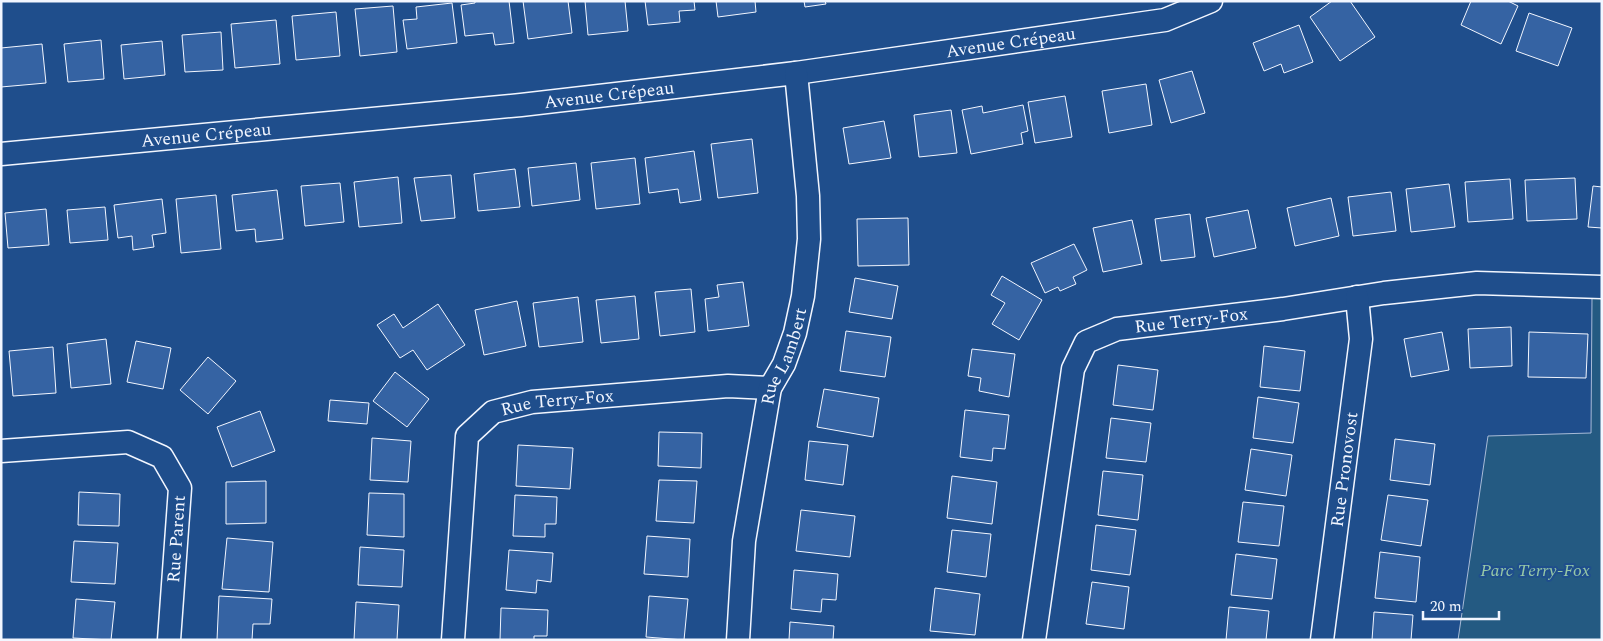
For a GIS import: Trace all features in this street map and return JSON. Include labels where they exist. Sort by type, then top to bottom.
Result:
[{"type":"street","name":"Avenue Crépeau","points":[[1,154],[521,105],[796,73],[1165,20],[1211,1]]},
{"type":"street","name":"Rue Lambert","points":[[738,640],[744,541],[770,388],[784,364],[795,333],[803,296],[809,239],[808,196],[796,73]]},
{"type":"street","name":"Rue Terry-Fox","points":[[1034,640],[1073,369],[1086,342],[1117,329],[1477,283],[1602,287]]},
{"type":"street","name":"Rue Pronovost","points":[[1322,640],[1361,339],[1357,297]]},
{"type":"street","name":"Rue Terry-Fox","points":[[453,640],[468,436],[493,412],[532,402],[728,386],[770,388]]},
{"type":"street","name":"Rue Parent","points":[[1,451],[128,442],[162,457],[180,488],[169,640]]},
{"type":"green space","name":"Parc Terry-Fox","points":[[1592,297],[1602,299],[1602,640],[1458,640],[1488,436],[1591,433]]},
{"type":"building","points":[[475,1],[509,1],[514,43],[495,45],[493,33],[465,36],[461,5],[475,3]]},
{"type":"building","points":[[523,1],[568,1],[572,33],[528,39]]},
{"type":"building","points":[[585,1],[625,1],[628,31],[588,35]]},
{"type":"building","points":[[645,1],[694,1],[695,10],[679,11],[680,22],[648,25]]},
{"type":"building","points":[[716,1],[755,1],[756,12],[718,17]]},
{"type":"building","points":[[804,1],[825,1],[826,4],[805,7]]},
{"type":"building","points":[[1332,1],[1350,1],[1375,37],[1340,61],[1310,17]]},
{"type":"building","points":[[1471,1],[1508,1],[1518,6],[1501,44],[1461,25]]},
{"type":"building","points":[[452,3],[457,43],[407,49],[403,20],[417,19],[416,7]]},
{"type":"building","points":[[393,6],[397,52],[360,56],[355,9]]},
{"type":"building","points":[[336,12],[340,56],[296,60],[292,16]]},
{"type":"building","points":[[1529,13],[1572,28],[1558,66],[1516,51]]},
{"type":"building","points":[[276,20],[280,64],[235,68],[231,24]]},
{"type":"building","points":[[1299,25],[1313,62],[1284,73],[1281,64],[1264,71],[1253,43]]},
{"type":"building","points":[[221,32],[223,70],[185,72],[182,35]]},
{"type":"building","points":[[101,40],[104,79],[68,82],[64,44]]},
{"type":"building","points":[[162,41],[165,75],[124,79],[121,45]]},
{"type":"building","points":[[42,44],[46,83],[1,87],[1,48]]},
{"type":"building","points":[[1192,71],[1205,113],[1171,123],[1159,80]]},
{"type":"building","points":[[1146,84],[1152,125],[1109,133],[1102,91]]},
{"type":"building","points":[[1065,96],[1072,137],[1035,143],[1028,102]]},
{"type":"building","points":[[1023,105],[1028,131],[1021,133],[1023,144],[971,154],[962,110],[982,106],[983,113]]},
{"type":"building","points":[[951,110],[957,153],[919,157],[914,115]]},
{"type":"building","points":[[884,121],[891,158],[849,164],[843,128]]},
{"type":"building","points":[[752,139],[758,193],[718,198],[711,144]]},
{"type":"building","points":[[694,151],[701,200],[680,203],[678,189],[649,193],[645,158]]},
{"type":"building","points":[[635,158],[640,204],[596,209],[591,163]]},
{"type":"building","points":[[576,163],[580,200],[532,206],[528,168]]},
{"type":"building","points":[[515,169],[520,207],[478,211],[474,174]]},
{"type":"building","points":[[451,175],[455,218],[421,221],[414,178]]},
{"type":"building","points":[[398,177],[402,223],[359,227],[354,182]]},
{"type":"building","points":[[1575,178],[1577,219],[1527,221],[1525,180]]},
{"type":"building","points":[[1510,179],[1513,219],[1468,222],[1465,182]]},
{"type":"building","points":[[340,183],[344,222],[305,226],[301,186]]},
{"type":"building","points":[[1449,184],[1455,227],[1411,232],[1406,189]]},
{"type":"building","points":[[1593,186],[1602,187],[1602,228],[1588,227]]},
{"type":"building","points":[[277,190],[283,239],[256,242],[255,229],[236,231],[232,195]]},
{"type":"building","points":[[1391,192],[1396,231],[1353,236],[1348,197]]},
{"type":"building","points":[[216,195],[221,249],[181,253],[176,199]]},
{"type":"building","points":[[1331,198],[1339,236],[1295,246],[1287,208]]},
{"type":"building","points":[[162,199],[166,233],[152,235],[154,247],[133,250],[132,236],[118,238],[114,205]]},
{"type":"building","points":[[105,207],[108,240],[70,243],[67,210]]},
{"type":"building","points":[[46,209],[49,245],[8,248],[5,213]]},
{"type":"building","points":[[1248,210],[1256,248],[1214,257],[1206,218]]},
{"type":"building","points":[[1190,214],[1195,257],[1161,261],[1155,219]]},
{"type":"building","points":[[908,218],[909,265],[858,266],[857,219]]},
{"type":"building","points":[[1132,220],[1142,264],[1103,272],[1093,228]]},
{"type":"building","points":[[1074,244],[1087,270],[1073,277],[1076,284],[1060,291],[1058,287],[1045,293],[1031,263]]},
{"type":"building","points":[[1002,276],[1042,300],[1019,340],[992,324],[1005,303],[991,295]]},
{"type":"building","points":[[855,278],[898,286],[892,319],[849,312]]},
{"type":"building","points":[[743,282],[749,326],[708,331],[705,299],[719,297],[717,285]]},
{"type":"building","points":[[691,289],[695,332],[660,336],[655,292]]},
{"type":"building","points":[[635,296],[639,339],[601,343],[596,300]]},
{"type":"building","points":[[578,297],[583,342],[539,347],[533,303]]},
{"type":"building","points":[[517,301],[526,346],[484,355],[475,310]]},
{"type":"building","points":[[438,304],[465,345],[427,370],[413,350],[400,358],[377,325],[394,314],[403,328]]},
{"type":"building","points":[[1511,327],[1512,366],[1470,368],[1468,329]]},
{"type":"building","points":[[846,331],[891,337],[885,377],[840,371]]},
{"type":"building","points":[[1442,332],[1449,370],[1411,377],[1404,339]]},
{"type":"building","points":[[1529,332],[1588,334],[1586,378],[1528,377]]},
{"type":"building","points":[[106,339],[111,384],[71,388],[67,344]]},
{"type":"building","points":[[136,341],[171,348],[163,389],[127,382]]},
{"type":"building","points":[[1264,346],[1305,351],[1300,391],[1260,387]]},
{"type":"building","points":[[53,347],[56,393],[13,396],[9,351]]},
{"type":"building","points":[[972,349],[1015,354],[1009,397],[979,391],[981,378],[968,376]]},
{"type":"building","points":[[208,357],[236,381],[208,414],[180,390]]},
{"type":"building","points":[[1118,365],[1158,370],[1153,410],[1113,405]]},
{"type":"building","points":[[395,372],[429,399],[407,427],[373,401]]},
{"type":"building","points":[[824,389],[879,398],[873,437],[817,427]]},
{"type":"building","points":[[1258,397],[1299,403],[1293,443],[1253,438]]},
{"type":"building","points":[[330,400],[369,403],[367,424],[328,421]]},
{"type":"building","points":[[965,410],[1009,415],[1005,449],[993,448],[992,461],[960,457]]},
{"type":"building","points":[[260,411],[275,451],[232,467],[217,427]]},
{"type":"building","points":[[1111,418],[1151,423],[1146,462],[1106,458]]},
{"type":"building","points":[[659,432],[702,433],[701,468],[658,466]]},
{"type":"building","points":[[372,438],[411,441],[408,482],[370,480]]},
{"type":"building","points":[[1395,439],[1435,444],[1430,485],[1390,480]]},
{"type":"building","points":[[809,441],[848,445],[843,485],[805,480]]},
{"type":"building","points":[[518,445],[573,448],[570,489],[516,486]]},
{"type":"building","points":[[1251,449],[1292,455],[1286,496],[1245,490]]},
{"type":"building","points":[[1103,471],[1143,475],[1138,520],[1098,515]]},
{"type":"building","points":[[952,476],[997,482],[992,524],[947,518]]},
{"type":"building","points":[[659,480],[697,481],[694,523],[656,521]]},
{"type":"building","points":[[266,481],[266,523],[226,524],[226,482]]},
{"type":"building","points":[[79,492],[120,494],[119,526],[78,525]]},
{"type":"building","points":[[369,493],[404,494],[404,537],[367,535]]},
{"type":"building","points":[[515,495],[557,497],[556,524],[545,524],[545,537],[513,536]]},
{"type":"building","points":[[1388,495],[1428,500],[1421,546],[1381,540]]},
{"type":"building","points":[[1243,502],[1284,506],[1279,546],[1238,542]]},
{"type":"building","points":[[801,510],[855,516],[850,557],[796,551]]},
{"type":"building","points":[[1096,525],[1136,530],[1130,575],[1091,570]]},
{"type":"building","points":[[952,530],[991,534],[986,577],[947,572]]},
{"type":"building","points":[[647,536],[690,539],[688,577],[644,574]]},
{"type":"building","points":[[227,538],[273,542],[269,592],[222,589]]},
{"type":"building","points":[[74,541],[118,543],[115,584],[71,582]]},
{"type":"building","points":[[360,547],[404,550],[402,587],[358,585]]},
{"type":"building","points":[[509,550],[553,553],[551,582],[537,580],[536,593],[506,590]]},
{"type":"building","points":[[1380,552],[1420,557],[1416,602],[1375,598]]},
{"type":"building","points":[[1236,554],[1277,559],[1272,599],[1231,595]]},
{"type":"building","points":[[794,570],[838,574],[836,600],[822,599],[821,612],[791,609]]},
{"type":"building","points":[[1092,582],[1129,587],[1124,629],[1086,624]]},
{"type":"building","points":[[935,588],[980,594],[975,635],[930,631]]},
{"type":"building","points":[[219,596],[272,599],[270,624],[253,624],[252,640],[217,640]]},
{"type":"building","points":[[649,596],[688,599],[684,640],[646,637]]},
{"type":"building","points":[[76,599],[115,602],[111,640],[73,638]]},
{"type":"building","points":[[356,602],[399,605],[397,640],[354,640]]},
{"type":"building","points":[[1229,607],[1269,611],[1266,640],[1226,640]]},
{"type":"building","points":[[501,608],[548,610],[547,636],[534,636],[534,640],[500,640]]},
{"type":"building","points":[[1374,612],[1413,615],[1411,640],[1372,640]]},
{"type":"building","points":[[790,622],[834,626],[833,640],[789,640]]}]
